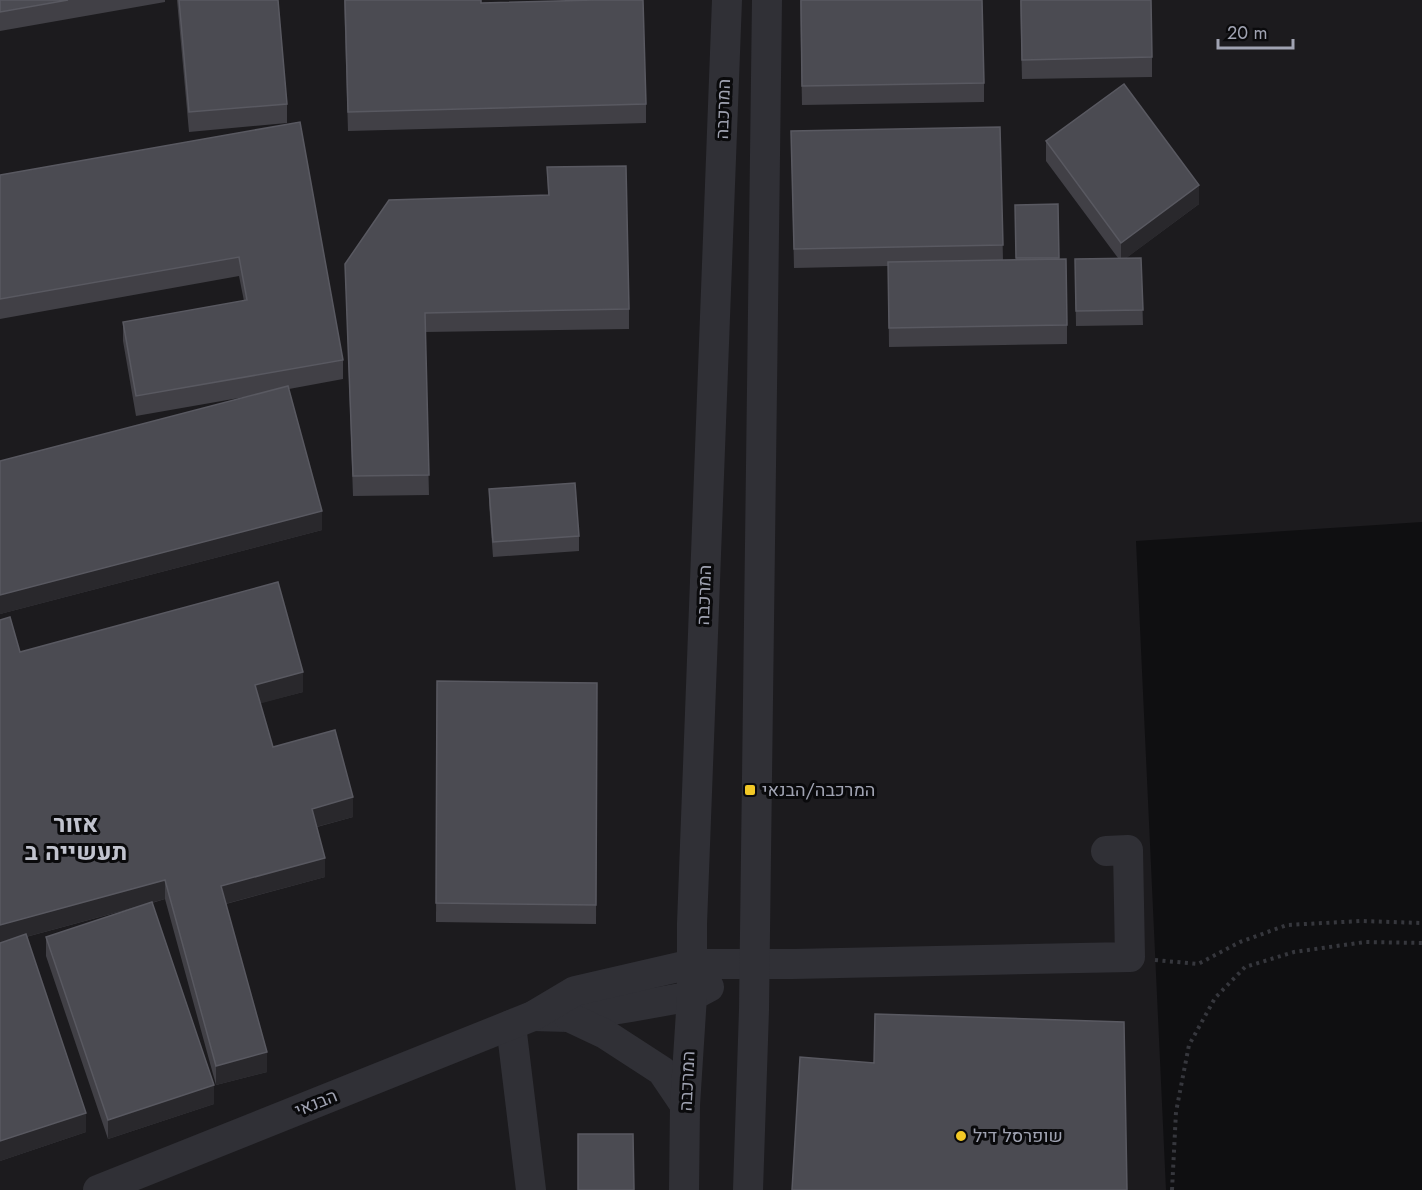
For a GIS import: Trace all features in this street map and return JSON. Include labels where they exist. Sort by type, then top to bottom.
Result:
[{"type":"street","name":"המרכבה","points":[[684,1190],[685,1105],[692,996],[692,924],[727,0]]},
{"type":"street","points":[[748,1190],[754,1010],[767,0]]},
{"type":"street","points":[[754,964],[1130,957],[1128,850],[1106,851]]},
{"type":"street","points":[[649,973],[679,946],[692,924]]},
{"type":"street","points":[[755,927],[793,964]]},
{"type":"street","name":"הבנאי","points":[[98,1190],[522,1020],[575,991],[692,964],[754,964]]},
{"type":"street","name":"הבנאי","points":[[522,1020],[569,1017],[692,996],[754,964]]},
{"type":"street","points":[[754,1010],[793,964]]},
{"type":"street","points":[[569,1017],[605,1034],[662,1071],[685,1105]]},
{"type":"street","points":[[522,1020],[531,1190]]},
{"type":"path","points":[[1130,957],[1198,964],[1240,942],[1287,925],[1361,921],[1422,923]]},
{"type":"path","points":[[1172,1190],[1176,1112],[1189,1045],[1215,998],[1245,967],[1294,952],[1365,942],[1422,943]]},
{"type":"shaded area","points":[[0,0],[1422,0],[1422,522],[1136,541],[1166,1190],[0,1190]]},
{"type":"building","points":[[0,0],[68,0],[0,12]]},
{"type":"building","points":[[179,0],[278,0],[287,104],[189,112]]},
{"type":"building","points":[[345,0],[481,0],[481,3],[643,0],[646,104],[348,112]]},
{"type":"building","points":[[801,0],[982,0],[984,83],[802,86]]},
{"type":"building","points":[[1021,0],[1151,0],[1152,57],[1022,60]]},
{"type":"building","points":[[1124,84],[1199,185],[1121,243],[1046,141]]},
{"type":"building","points":[[300,122],[343,360],[136,396],[123,322],[247,300],[239,257],[0,299],[0,175]]},
{"type":"building","points":[[1000,127],[1003,245],[794,249],[791,131]]},
{"type":"building","points":[[626,166],[629,309],[425,313],[429,475],[353,476],[345,264],[389,200],[549,195],[547,167]]},
{"type":"building","points":[[1058,204],[1059,258],[1016,258],[1015,205]]},
{"type":"building","points":[[1141,258],[1143,310],[1076,311],[1075,259]]},
{"type":"building","points":[[1066,259],[1067,325],[889,328],[888,262]]},
{"type":"building","points":[[288,386],[322,511],[0,595],[0,461]]},
{"type":"building","points":[[575,483],[579,536],[493,542],[489,489]]},
{"type":"building","points":[[278,582],[303,672],[255,685],[273,747],[335,730],[353,797],[312,809],[325,858],[221,886],[267,1052],[216,1066],[165,880],[0,925],[0,620],[10,617],[20,652]]},
{"type":"building","points":[[437,681],[597,683],[596,905],[436,903]]},
{"type":"building","points":[[152,902],[214,1085],[108,1120],[46,937]]},
{"type":"building","points":[[26,934],[86,1113],[0,1141],[0,943]]},
{"type":"building","name":"שופרסל דיל","points":[[875,1014],[1124,1022],[1127,1190],[792,1190],[800,1057],[874,1063]]},
{"type":"building","points":[[578,1134],[633,1134],[634,1190],[578,1190]]},
{"type":"place","name":"המרכבה/הבנאי","points":[[750,790]]},
{"type":"place","name":"שופרסל דיל","points":[[961,1136]]},
{"type":"district","name":"אזור תעשייה ב","points":[[76,837]]}]
